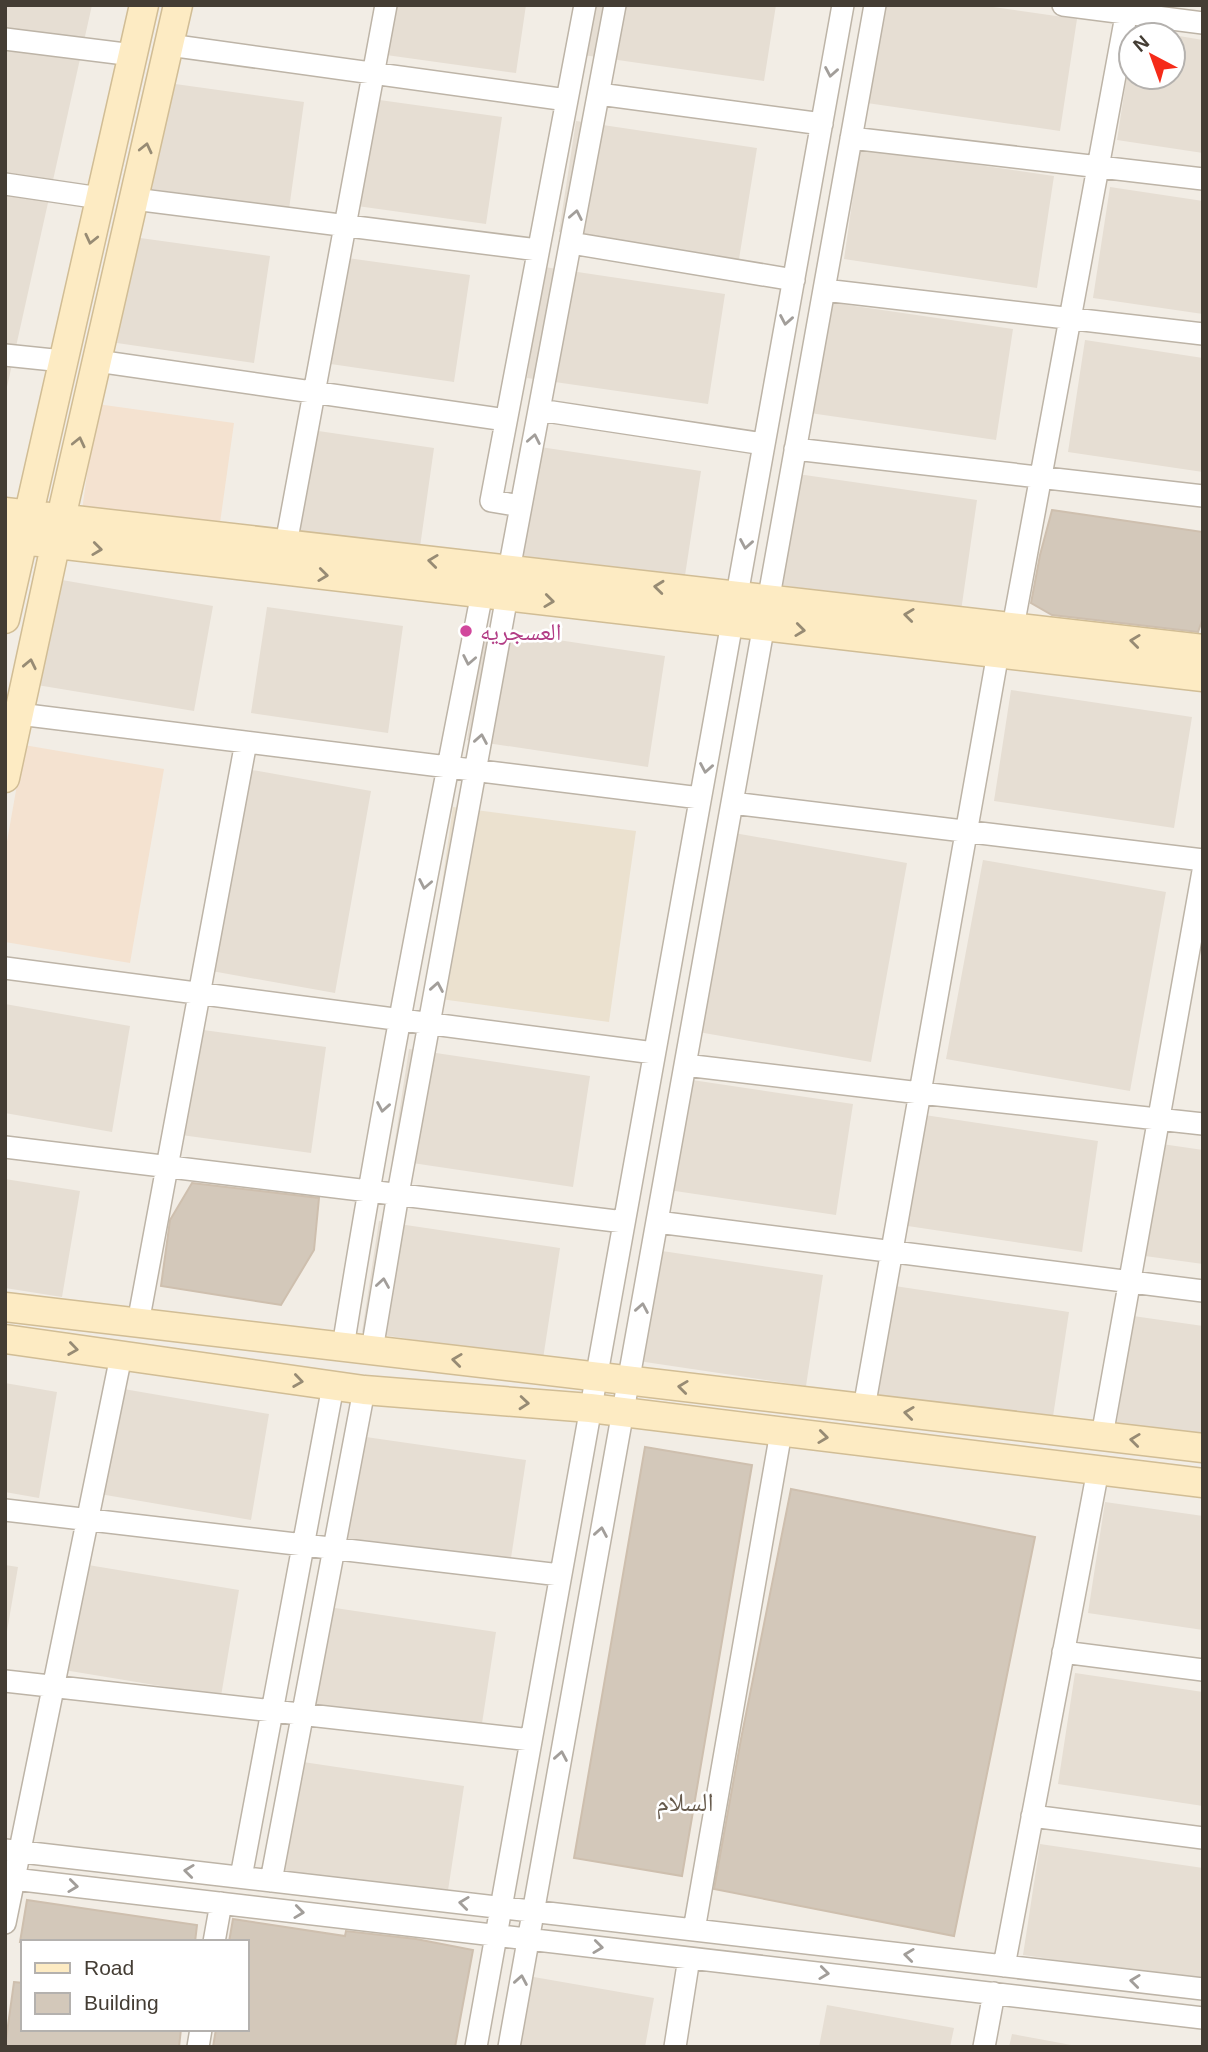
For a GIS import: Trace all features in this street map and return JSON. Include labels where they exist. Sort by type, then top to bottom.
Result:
[{"type":"main road","points":[[5,619],[15,526],[63,361],[144,5]]},
{"type":"main road","points":[[5,778],[58,531],[178,5]]},
{"type":"main road","points":[[15,526],[499,586],[766,613],[998,653],[1203,677]]},
{"type":"main road","points":[[58,531],[286,544],[499,586]]},
{"type":"main road","points":[[766,613],[1013,627],[1203,649]]},
{"type":"main road","points":[[5,1307],[1203,1447]]},
{"type":"main road","points":[[5,1339],[364,1390],[590,1408],[1203,1483]]},
{"type":"street","points":[[286,544],[386,5]]},
{"type":"street","points":[[521,506],[491,501],[584,5]]},
{"type":"street","points":[[343,1347],[368,1191],[448,767],[521,506],[615,5]]},
{"type":"street","points":[[475,2047],[843,5]]},
{"type":"street","points":[[509,2047],[875,5]]},
{"type":"street","points":[[1063,5],[1127,9],[1203,23]]},
{"type":"street","points":[[1013,627],[1127,9]]},
{"type":"street","points":[[5,39],[133,55]]},
{"type":"street","points":[[169,45],[567,100]]},
{"type":"street","points":[[598,94],[822,124]]},
{"type":"street","points":[[851,138],[1203,179]]},
{"type":"street","points":[[5,184],[100,198]]},
{"type":"street","points":[[134,199],[538,250]]},
{"type":"street","points":[[571,243],[794,280]]},
{"type":"street","points":[[824,290],[1203,334]]},
{"type":"street","points":[[5,355],[63,361]]},
{"type":"street","points":[[97,361],[506,420]]},
{"type":"street","points":[[539,410],[764,444]]},
{"type":"street","points":[[795,449],[1203,496]]},
{"type":"street","points":[[372,1350],[475,770],[499,586]]},
{"type":"street","points":[[864,1408],[998,653]]},
{"type":"street","points":[[19,714],[700,797]]},
{"type":"street","points":[[138,1323],[246,742]]},
{"type":"street","points":[[732,803],[1203,860]]},
{"type":"street","points":[[1102,1436],[1203,871]]},
{"type":"street","points":[[5,968],[654,1053]]},
{"type":"street","points":[[685,1065],[1203,1124]]},
{"type":"street","points":[[5,1147],[624,1222]]},
{"type":"street","points":[[657,1222],[1203,1291]]},
{"type":"street","points":[[5,1923],[13,1851],[54,1687],[121,1356]]},
{"type":"street","points":[[241,1877],[333,1385]]},
{"type":"street","points":[[271,1881],[364,1390]]},
{"type":"street","points":[[694,1930],[781,1432]]},
{"type":"street","points":[[1004,1966],[1098,1470]]},
{"type":"street","points":[[5,1510],[560,1575]]},
{"type":"street","points":[[1063,1652],[1203,1670]]},
{"type":"street","points":[[5,1681],[531,1740]]},
{"type":"street","points":[[1032,1816],[1203,1838]]},
{"type":"street","points":[[13,1851],[1203,1989]]},
{"type":"street","points":[[10,1878],[1203,2018]]},
{"type":"street","points":[[215,1940],[221,1903]]},
{"type":"street","points":[[675,2047],[690,1958]]},
{"type":"street","points":[[984,2047],[994,1993]]},
{"type":"shaded area","points":[[5,5],[92,5],[5,396]]},
{"type":"shaded area","points":[[386,5],[526,5],[516,73],[379,54]]},
{"type":"shaded area","points":[[591,5],[776,5],[764,81],[583,55]]},
{"type":"shaded area","points":[[882,5],[979,5],[1077,19],[1060,131],[867,103]]},
{"type":"shaded area","points":[[1187,37],[1203,40],[1203,153],[1117,140],[1125,91],[1187,91]]},
{"type":"shaded area","points":[[168,83],[304,102],[289,209],[152,189]]},
{"type":"shaded area","points":[[365,98],[502,117],[486,224],[350,205]]},
{"type":"shaded area","points":[[576,121],[757,148],[739,259],[559,232]]},
{"type":"shaded area","points":[[860,148],[1054,176],[1037,288],[844,259]]},
{"type":"shaded area","points":[[1110,187],[1203,201],[1203,314],[1093,298]]},
{"type":"shaded area","points":[[133,237],[270,256],[254,363],[117,343]]},
{"type":"shaded area","points":[[333,256],[470,275],[454,382],[317,362]]},
{"type":"shaded area","points":[[544,267],[725,294],[708,404],[527,378]]},
{"type":"shaded area","points":[[820,301],[1013,329],[996,440],[803,412]]},
{"type":"shaded area","points":[[1085,340],[1203,358],[1203,472],[1068,452]]},
{"type":"shaded area","points":[[97,404],[234,423],[219,530],[82,510]]},
{"type":"shaded area","points":[[298,428],[434,448],[419,554],[282,535]]},
{"type":"shaded area","points":[[520,444],[701,471],[684,582],[503,555]]},
{"type":"shaded area","points":[[784,472],[977,500],[961,611],[767,583]]},
{"type":"shaded area","points":[[56,579],[213,606],[194,711],[37,685]]},
{"type":"shaded area","points":[[267,607],[403,626],[388,733],[251,713]]},
{"type":"shaded area","points":[[484,629],[665,656],[648,767],[467,740]]},
{"type":"shaded area","points":[[1011,690],[1192,717],[1174,828],[994,801]]},
{"type":"shaded area","points":[[24,745],[164,769],[130,963],[5,942],[5,853]]},
{"type":"shaded area","points":[[241,768],[371,791],[335,993],[206,970]]},
{"type":"shaded area","points":[[453,807],[636,831],[609,1022],[426,997]]},
{"type":"shaded area","points":[[723,831],[907,863],[871,1062],[687,1030]]},
{"type":"shaded area","points":[[983,860],[1166,892],[1130,1091],[946,1059]]},
{"type":"shaded area","points":[[5,1004],[130,1026],[112,1132],[5,1113]]},
{"type":"shaded area","points":[[189,1028],[326,1047],[311,1153],[174,1134]]},
{"type":"shaded area","points":[[409,1049],[590,1076],[573,1187],[392,1160]]},
{"type":"shaded area","points":[[672,1077],[853,1104],[836,1215],[655,1188]]},
{"type":"shaded area","points":[[918,1114],[1098,1141],[1082,1252],[901,1225]]},
{"type":"shaded area","points":[[1162,1144],[1203,1150],[1203,1264],[1145,1256]]},
{"type":"shaded area","points":[[5,1179],[80,1191],[62,1297],[5,1288]]},
{"type":"shaded area","points":[[379,1221],[560,1248],[543,1359],[362,1332]]},
{"type":"shaded area","points":[[642,1248],[823,1275],[806,1386],[625,1359]]},
{"type":"shaded area","points":[[888,1285],[1069,1312],[1052,1423],[871,1396]]},
{"type":"shaded area","points":[[1133,1316],[1203,1326],[1203,1440],[1116,1427]]},
{"type":"shaded area","points":[[5,1383],[57,1392],[39,1498],[5,1492]]},
{"type":"shaded area","points":[[112,1387],[269,1414],[251,1520],[94,1493]]},
{"type":"shaded area","points":[[345,1434],[526,1460],[509,1571],[328,1545]]},
{"type":"shaded area","points":[[1105,1502],[1203,1516],[1203,1630],[1088,1613]]},
{"type":"shaded area","points":[[82,1564],[239,1590],[221,1696],[64,1670]]},
{"type":"shaded area","points":[[5,1565],[18,1567],[5,1643]]},
{"type":"shaded area","points":[[315,1605],[496,1632],[479,1743],[298,1716]]},
{"type":"shaded area","points":[[1075,1673],[1203,1692],[1203,1806],[1058,1784]]},
{"type":"shaded area","points":[[283,1759],[464,1786],[447,1897],[266,1870]]},
{"type":"shaded area","points":[[1040,1844],[1203,1868],[1203,1982],[1023,1955]]},
{"type":"shaded area","points":[[528,1976],[654,1998],[645,2047],[515,2047]]},
{"type":"shaded area","points":[[827,2005],[954,2028],[950,2047],[819,2047]]},
{"type":"shaded area","points":[[1012,2034],[1082,2047],[1009,2047]]},
{"type":"building","points":[[1052,510],[1203,532],[1203,618],[1198,632],[1052,615],[1031,603]]},
{"type":"building","points":[[192,1183],[319,1198],[314,1250],[281,1305],[161,1286],[170,1220]]},
{"type":"building","points":[[645,1447],[752,1465],[682,1876],[574,1858]]},
{"type":"building","points":[[791,1489],[1035,1537],[954,1936],[714,1889]]},
{"type":"building","points":[[27,1900],[197,1925],[195,1940],[20,1942]]},
{"type":"building","points":[[233,1919],[345,1936],[346,1931],[416,1939],[473,1950],[455,2047],[213,2047],[216,2031],[248,2031],[248,1940],[229,1940]]},
{"type":"building","points":[[14,1982],[21,1983],[21,2031],[181,2031],[179,2047],[5,2047]]},
{"type":"place","name":"العسجريه","points":[[466,631]]},
{"type":"district","name":"السلام","points":[[685,1802]]}]
